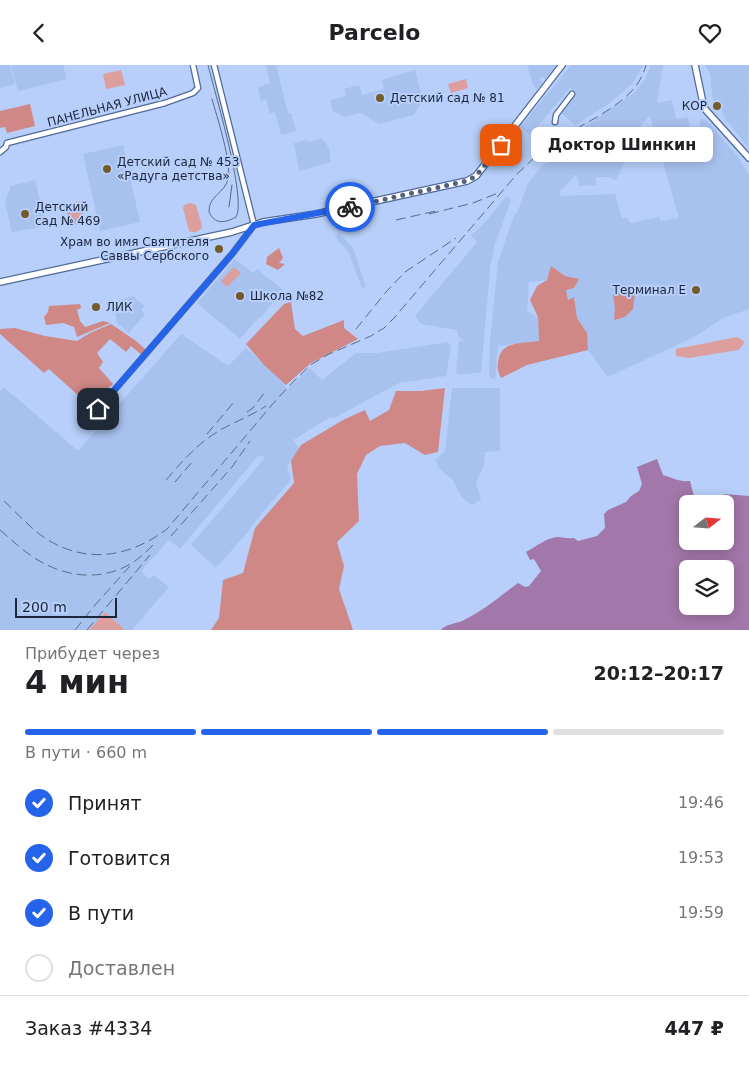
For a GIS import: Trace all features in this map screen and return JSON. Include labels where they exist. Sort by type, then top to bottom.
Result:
[{"type":"main road","points":[[0,283],[232,232],[254,225],[316,214],[467,181],[476,176],[562,65]]},
{"type":"main road","points":[[695,65],[704,107],[749,158]]},
{"type":"street","name":"ПАНЕЛЬНАЯ УЛИЦА","points":[[0,151],[6,147],[7,143],[165,103],[193,93],[198,88],[194,65]]},
{"type":"street","points":[[98,409],[232,254],[254,225],[214,65]]},
{"type":"street","points":[[555,122],[556,115],[572,94]]},
{"type":"shaded area","points":[[0,65],[10,65],[15,84],[0,88]]},
{"type":"shaded area","points":[[11,65],[63,65],[67,79],[18,91]]},
{"type":"shaded area","points":[[266,65],[276,65],[288,113],[291,113],[296,131],[281,135],[275,112],[270,114],[266,99],[261,101],[258,87],[270,83]]},
{"type":"shaded area","points":[[527,65],[557,65],[545,79],[542,76],[540,79],[542,83],[537,89],[533,85]]},
{"type":"shaded area","points":[[571,65],[643,65],[632,84],[610,103],[575,125],[560,112],[577,93],[570,88],[530,135],[520,127]]},
{"type":"shaded area","points":[[651,65],[663,65],[657,103],[672,100],[676,119],[688,117],[690,127],[699,128],[701,118],[707,121],[739,158],[749,175],[749,309],[723,318],[696,336],[608,377],[588,350],[587,333],[577,318],[574,297],[568,300],[566,290],[547,280],[529,282],[527,311],[538,317],[539,341],[498,346],[495,380],[489,374],[490,342],[498,262],[515,213],[517,213],[528,183],[544,164],[546,165],[554,156],[549,152],[635,92],[645,79]],"holes":[[[650,116],[679,218],[661,221],[659,217],[631,223],[626,217],[622,219],[615,194],[562,196],[559,193],[575,175],[578,178],[579,186],[596,185],[596,177],[608,177],[616,180],[642,129],[642,123]]]},
{"type":"shaded area","points":[[705,65],[749,65],[748,147],[725,119],[721,110],[714,111],[710,74]]},
{"type":"shaded area","points":[[121,70],[125,85],[106,89],[103,74]]},
{"type":"shaded area","name":"Детский сад № 81","points":[[415,70],[423,100],[414,115],[379,124],[360,113],[345,117],[333,111],[330,100],[346,96],[344,89],[359,85],[362,95],[384,89],[382,81],[384,79]]},
{"type":"shaded area","points":[[466,79],[468,88],[451,93],[448,84]]},
{"type":"shaded area","points":[[30,104],[35,126],[7,133],[5,127],[0,128],[0,111]]},
{"type":"shaded area","points":[[322,138],[329,148],[331,162],[299,171],[294,143],[307,140],[309,142]]},
{"type":"shaded area","points":[[123,145],[140,222],[100,231],[83,154]]},
{"type":"shaded area","name":"Детский сад № 469","points":[[35,180],[46,226],[12,232],[5,202],[11,186]]},
{"type":"shaded area","points":[[507,196],[511,200],[494,247],[490,269],[481,372],[458,375],[456,371],[459,341],[465,342],[459,337],[457,330],[421,324],[415,316],[477,242],[471,235],[480,228]]},
{"type":"shaded area","points":[[80,201],[85,222],[70,226],[65,205]]},
{"type":"shaded area","points":[[190,203],[196,205],[202,226],[199,231],[195,232],[189,231],[183,208],[184,205]]},
{"type":"shaded area","points":[[339,233],[353,248],[366,287],[362,288],[348,251],[335,237]]},
{"type":"shaded area","points":[[279,248],[283,258],[279,263],[285,264],[278,270],[266,264],[267,257]]},
{"type":"shaded area","name":"Школа №82","points":[[235,259],[253,273],[257,269],[283,290],[240,339],[197,303]]},
{"type":"shaded area","points":[[551,266],[565,276],[579,279],[574,288],[566,290],[568,300],[574,297],[577,318],[587,333],[588,350],[527,365],[501,378],[498,364],[503,350],[513,344],[539,341],[538,317],[530,300],[537,286],[547,280]]},
{"type":"shaded area","points":[[234,267],[241,273],[227,287],[221,281]]},
{"type":"shaded area","points":[[613,294],[635,294],[633,309],[625,317],[614,320]]},
{"type":"shaded area","points":[[133,296],[145,306],[141,310],[145,314],[129,333],[117,323],[113,301]]},
{"type":"shaded area","points":[[291,302],[295,329],[303,336],[344,320],[344,328],[358,339],[311,363],[286,385],[264,365],[246,344],[284,304]]},
{"type":"shaded area","points":[[80,304],[81,308],[77,310],[80,321],[85,327],[103,321],[110,323],[77,337],[74,327],[63,323],[46,325],[44,317],[48,312],[49,306]]},
{"type":"shaded area","points":[[111,324],[146,350],[142,355],[131,346],[126,352],[110,339],[97,353],[103,362],[99,368],[113,384],[94,400],[83,394],[80,397],[49,369],[44,373],[0,334],[0,329],[15,328],[45,336],[77,341]]},
{"type":"shaded area","points":[[181,334],[228,366],[246,348],[282,381],[287,390],[310,368],[322,380],[356,353],[377,353],[448,342],[451,346],[446,376],[399,383],[334,418],[330,417],[293,440],[300,450],[287,466],[291,480],[216,568],[191,545],[264,459],[264,456],[258,456],[180,549],[169,540],[141,571],[149,579],[154,575],[169,587],[132,630],[125,630],[105,612],[89,630],[0,630],[0,391],[3,387],[78,451]]},
{"type":"shaded area","points":[[737,337],[744,341],[738,350],[689,358],[676,356],[676,349]]},
{"type":"shaded area","points":[[445,388],[438,452],[425,455],[405,443],[380,446],[366,455],[357,474],[359,521],[337,542],[344,566],[339,589],[353,630],[211,630],[219,618],[223,580],[243,573],[255,528],[294,483],[291,461],[301,445],[343,420],[365,410],[370,421],[389,410],[396,391],[421,391]]},
{"type":"shaded area","points":[[452,388],[500,388],[500,451],[485,452],[484,465],[476,482],[481,500],[471,505],[461,496],[452,479],[440,469],[435,460],[445,451]]},
{"type":"shaded area","points":[[657,459],[663,475],[690,481],[694,495],[679,495],[679,550],[734,550],[734,495],[724,494],[749,496],[749,630],[441,630],[445,626],[462,621],[477,613],[518,583],[525,587],[529,586],[541,571],[534,559],[530,560],[526,552],[545,541],[557,537],[574,538],[578,541],[597,536],[605,528],[604,514],[608,510],[626,502],[639,491],[642,484],[637,467]]},
{"type":"shaded area","points":[[105,612],[125,630],[89,630]]},
{"type":"tram line","points":[[208,65],[234,168],[237,189],[238,206],[236,217],[221,222],[211,216],[209,207],[214,198],[224,188],[229,172],[212,99]]},
{"type":"tram line","points":[[229,207],[232,185]]},
{"type":"railway","points":[[4,501],[42,536],[63,548],[78,552],[109,554],[124,551],[138,546],[167,529],[277,399],[298,377],[312,364],[329,354],[371,336],[384,328],[517,174],[552,144],[599,116],[628,95],[636,86],[646,65]]},
{"type":"railway","points":[[429,214],[473,203],[498,193]]},
{"type":"railway","points":[[396,220],[436,211]]},
{"type":"railway","points":[[356,329],[405,272],[456,238]]},
{"type":"railway","points":[[247,412],[253,408],[265,392]]},
{"type":"railway","points":[[207,434],[234,402]]},
{"type":"railway","points":[[166,480],[188,455],[207,439],[220,430],[266,406]]},
{"type":"railway","points":[[171,536],[232,467],[250,441]]},
{"type":"railway","points":[[175,482],[193,461]]},
{"type":"railway","points":[[0,530],[36,559],[73,574],[98,575],[123,568],[138,559],[155,543]]},
{"type":"railway","points":[[87,630],[150,555]]},
{"type":"railway","points":[[75,630],[130,566]]},
{"type":"way so far","points":[[350,207],[467,181],[476,176],[501,145]]},
{"type":"place","name":"Детский сад № 81","points":[[380,98]]},
{"type":"place","name":"КОР","points":[[717,106]]},
{"type":"place","name":"Доктор Шинкин","points":[[501,145]]},
{"type":"place","name":"Детский сад № 453 «Радуга детства»","points":[[107,169]]},
{"type":"place","name":"Детский сад № 469","points":[[25,214]]},
{"type":"place","name":"Храм во имя Святителя Саввы Сербского","points":[[219,249]]},
{"type":"place","name":"Терминал Е","points":[[696,290]]},
{"type":"place","name":"Школа №82","points":[[240,296]]},
{"type":"place","name":"ЛИК","points":[[96,307]]},
{"type":"route","points":[[98,409],[232,254],[254,225],[350,207]]}]
